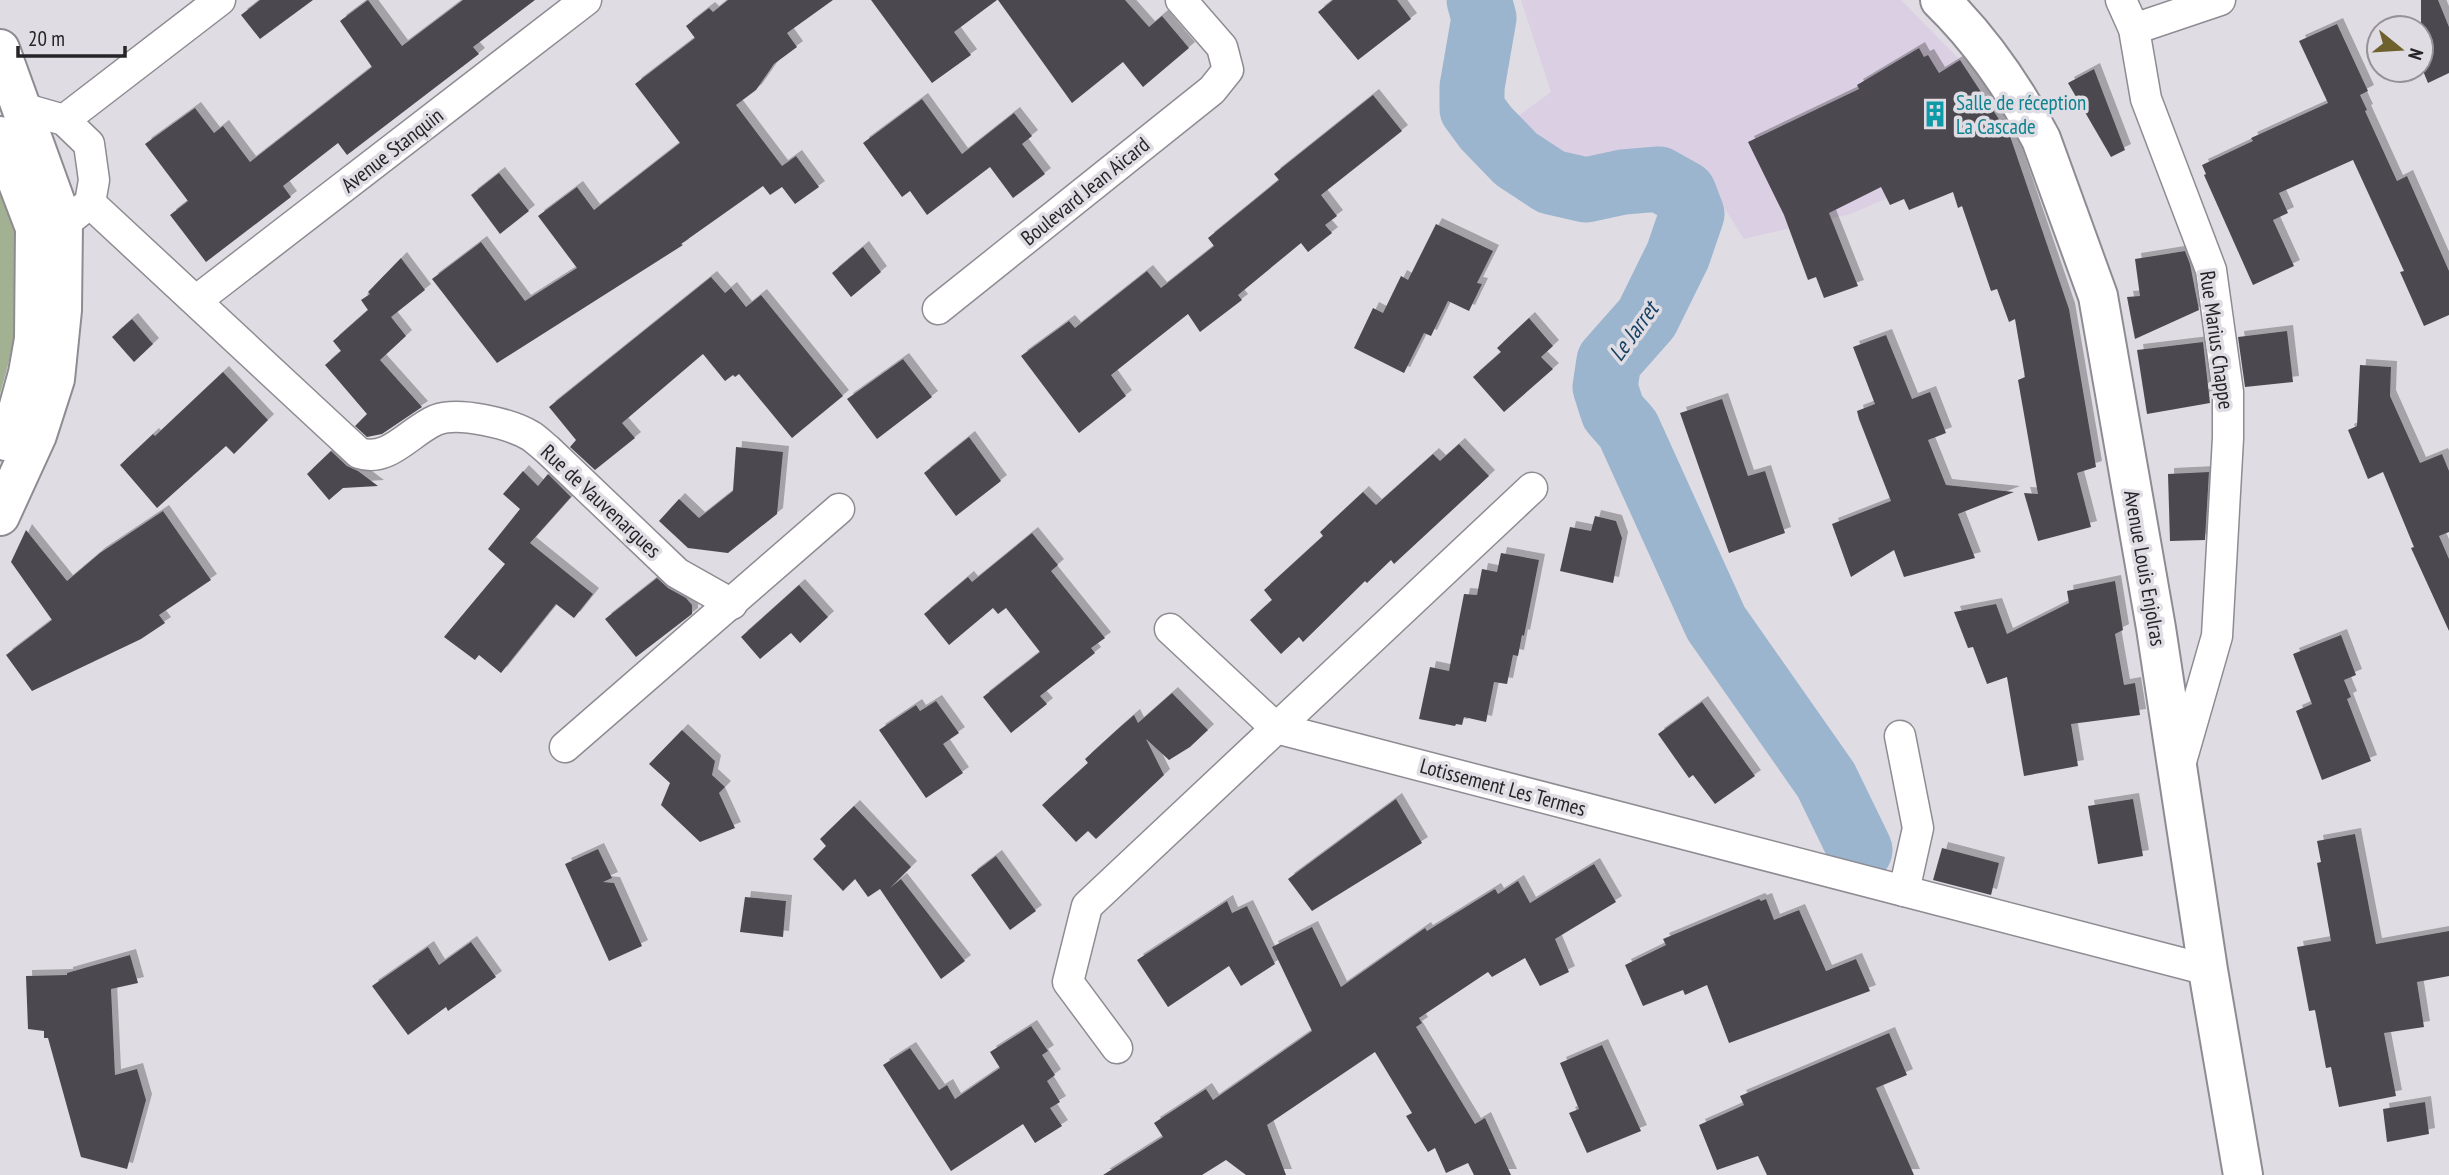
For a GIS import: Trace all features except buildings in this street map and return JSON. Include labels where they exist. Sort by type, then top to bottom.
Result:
[{"type":"main road","name":"Avenue Louis Enjolras","points":[[1940,0],[1983,46],[2033,123],[2098,296],[2156,628],[2208,970],[2243,1175]]},
{"type":"main road","points":[[0,49],[11,122],[62,218],[62,310],[55,379],[37,435],[0,516]]},
{"type":"main road","points":[[0,453],[14,424],[28,373],[35,303],[62,218]]},
{"type":"street","points":[[11,122],[64,120],[220,0]]},
{"type":"street","name":"Avenue Stanquin","points":[[197,300],[586,0]]},
{"type":"street","name":"Boulevard Jean Aicard","points":[[937,309],[1212,90],[1228,70],[1222,47],[1181,0]]},
{"type":"street","name":"Rue Marius Chappe","points":[[2122,0],[2134,29],[2146,99],[2211,270],[2228,392],[2217,636],[2178,772]]},
{"type":"street","points":[[2134,29],[2220,0]]},
{"type":"street","points":[[62,218],[94,180],[89,144],[64,120]]},
{"type":"street","name":"Rue de Vauvenargues","points":[[62,218],[197,300],[359,453],[370,457],[382,454],[436,420],[449,417],[503,425],[531,436],[677,573],[732,604]]},
{"type":"street","points":[[1118,1048],[1068,982],[1087,906],[1532,488]]},
{"type":"street","points":[[565,747],[839,509]]},
{"type":"street","name":"Lotissement Les Termes","points":[[1170,629],[1276,728],[2208,970]]},
{"type":"street","points":[[1900,736],[1918,828],[1905,891]]},
{"type":"shaded area","points":[[1521,0],[1901,0],[1960,60],[2009,135],[1945,174],[1850,214],[1744,239],[1711,187],[1663,154],[1552,162],[1511,121],[1551,92]]},
{"type":"green space","points":[[0,177],[17,228],[21,289],[15,334],[0,394]]},
{"type":"waterway","name":"Le Jarret","points":[[1479,0],[1484,18],[1472,87],[1472,109],[1516,159],[1551,182],[1586,190],[1623,182],[1659,179],[1684,193],[1692,214],[1678,255],[1647,318],[1609,361],[1605,387],[1613,412],[1628,429],[1716,623],[1826,780],[1860,850]]},
{"type":"place","name":"Salle de réception La Cascade","points":[[1935,114]]}]
